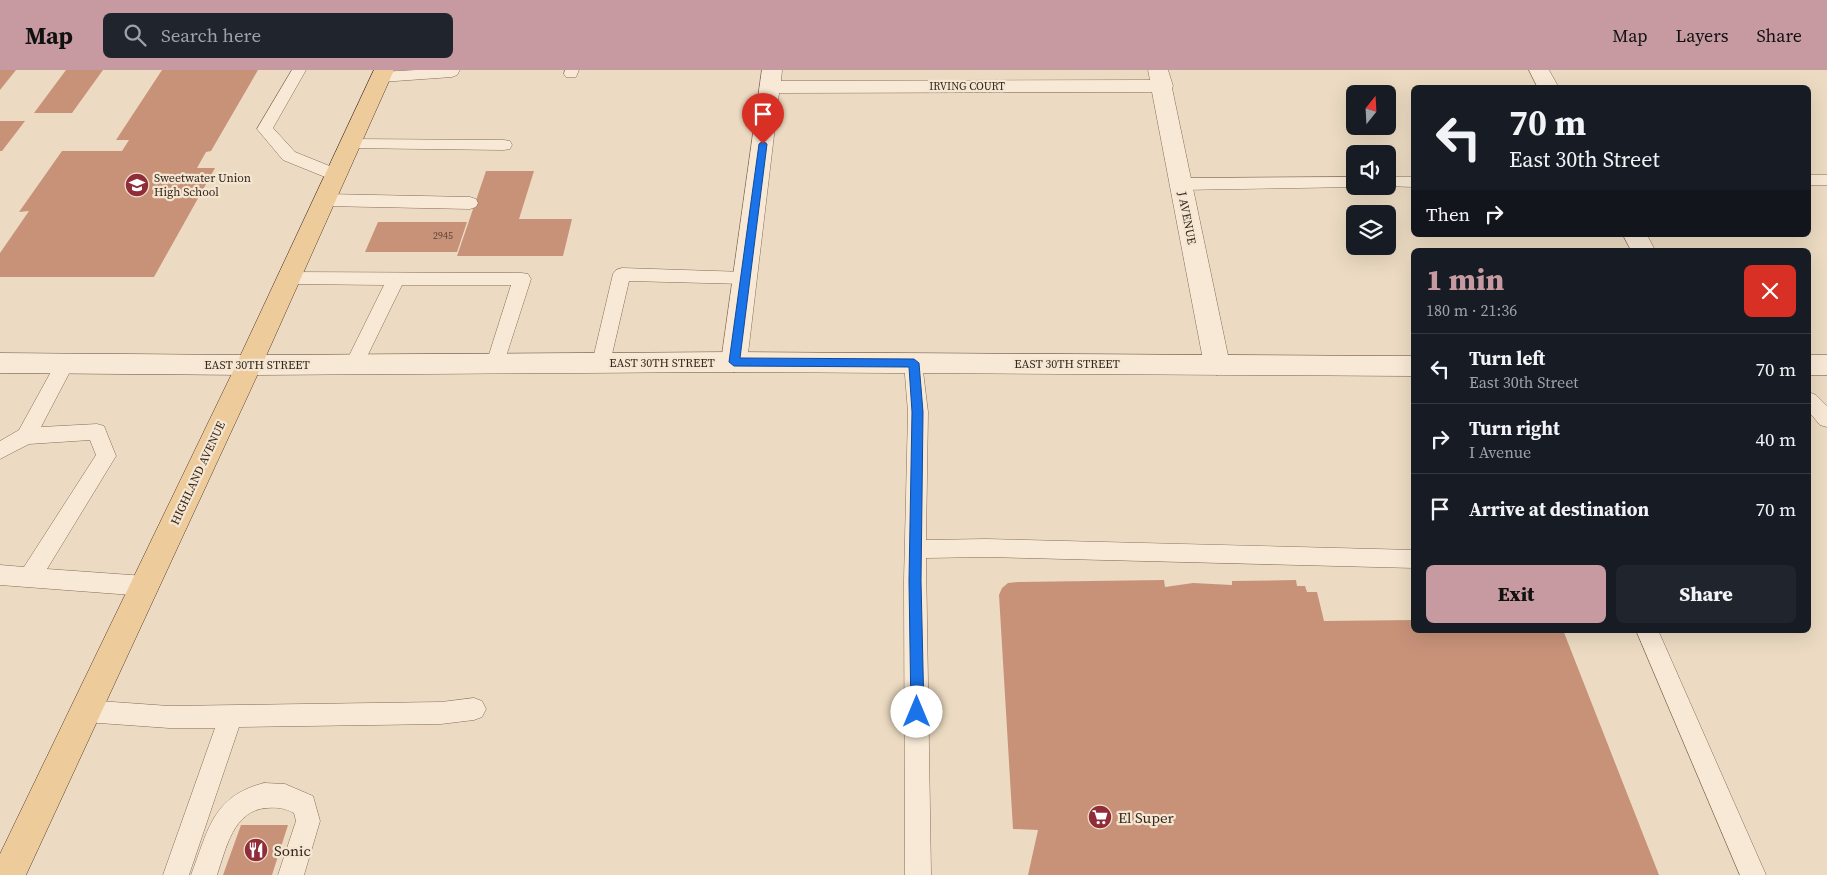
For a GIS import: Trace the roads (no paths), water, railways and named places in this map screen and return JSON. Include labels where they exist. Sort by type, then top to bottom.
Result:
[{"type":"main road","points":[[1539,70],[1547,85]]},
{"type":"main road","name":"HIGHLAND AVENUE","points":[[8,875],[249,365],[382,74]]},
{"type":"main road","points":[[734,362],[771,78]]},
{"type":"main road","name":"IRVING COURT","points":[[771,78],[1160,78]]},
{"type":"main road","name":"J AVENUE","points":[[1160,78],[1217,365]]},
{"type":"main road","points":[[1635,237],[1642,248]]},
{"type":"main road","name":"EAST 30TH STREET","points":[[0,363],[249,365],[734,362],[1411,366]]},
{"type":"main road","points":[[1811,365],[1827,365]]},
{"type":"lane","points":[[299,70],[265,130],[289,156],[336,175]]},
{"type":"lane","points":[[382,74],[452,72],[453,70]]},
{"type":"lane","points":[[350,144],[504,145]]},
{"type":"lane","points":[[1811,180],[1827,180]]},
{"type":"lane","points":[[1180,184],[1346,182]]},
{"type":"lane","points":[[1396,182],[1411,182]]},
{"type":"lane","points":[[325,200],[470,203]]},
{"type":"lane","points":[[601,363],[622,274],[745,278]]},
{"type":"lane","points":[[289,278],[522,279],[495,364]]},
{"type":"lane","points":[[354,364],[396,278]]},
{"type":"lane","points":[[914,363],[918,412],[915,549],[918,875]]},
{"type":"lane","points":[[26,436],[65,364]]},
{"type":"lane","points":[[1811,402],[1827,419]]},
{"type":"lane","points":[[0,451],[26,436],[97,432],[106,456],[30,577]]},
{"type":"lane","points":[[915,549],[986,548],[1411,559]]},
{"type":"lane","points":[[0,575],[145,586]]},
{"type":"lane","points":[[1648,633],[1753,875]]},
{"type":"lane","points":[[85,711],[169,717],[441,713],[474,709]]},
{"type":"lane","points":[[176,875],[231,716]]},
{"type":"lane","points":[[204,875],[227,818],[245,802],[268,794],[294,798],[304,805],[308,820],[291,875]]},
{"type":"place","name":"Sweetwater Union High School","points":[[137,185]]},
{"type":"place","name":"El Super","points":[[1100,817]]},
{"type":"place","name":"Sonic","points":[[256,850]]}]
